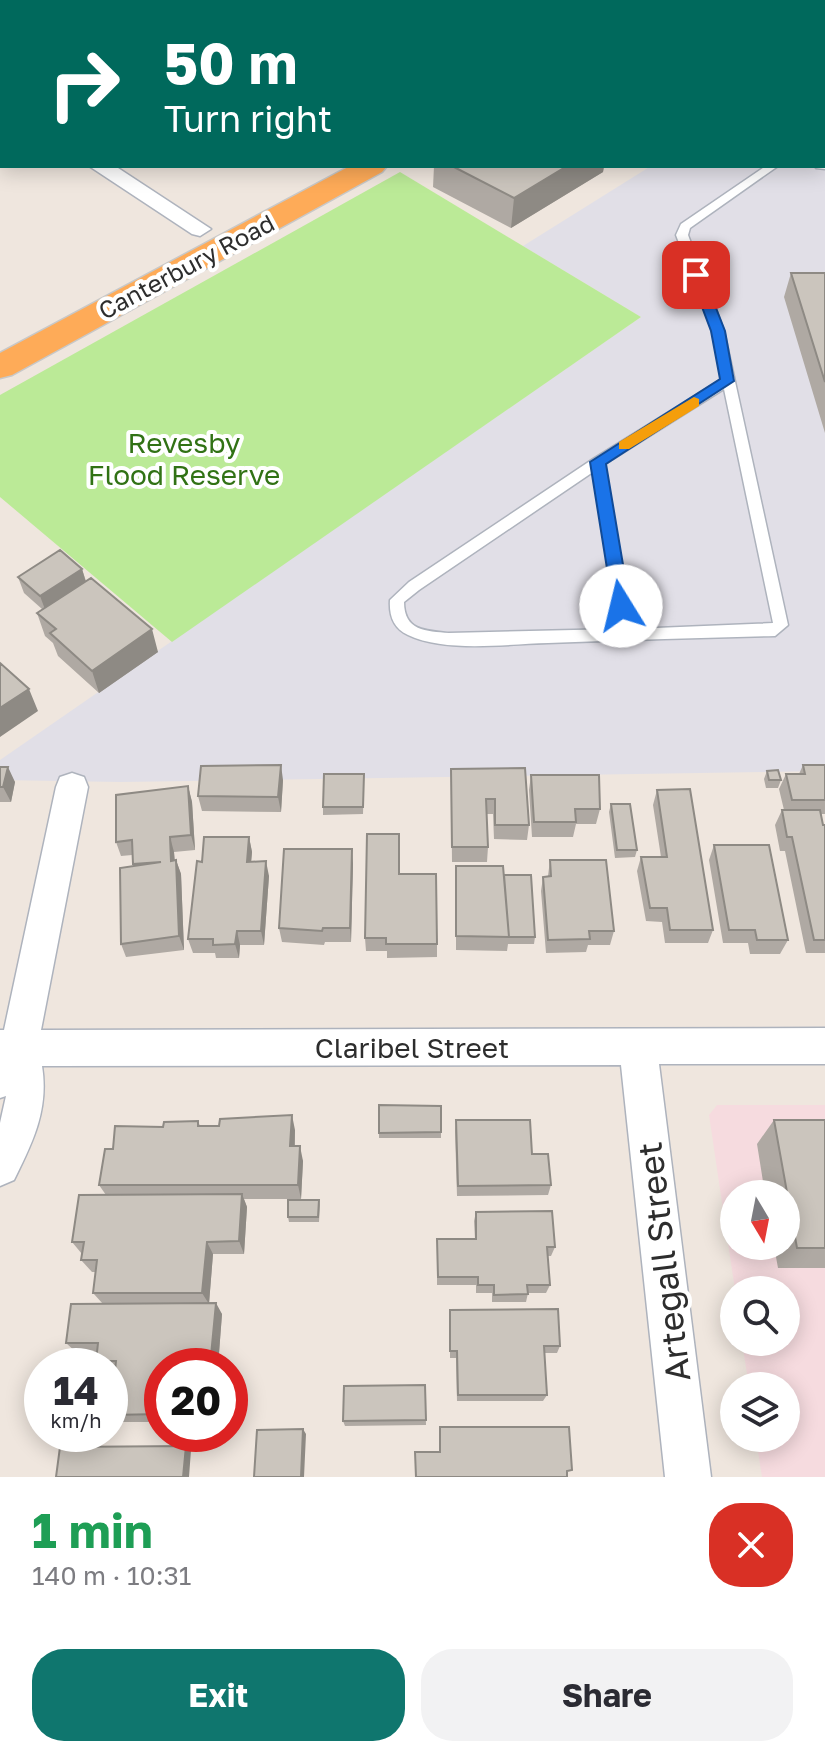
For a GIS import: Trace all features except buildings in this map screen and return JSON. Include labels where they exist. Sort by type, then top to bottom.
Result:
[{"type":"highway","name":"Canterbury Road","points":[[0,338],[315,168]]},
{"type":"highway","name":"Canterbury Road","points":[[0,367],[368,168]]},
{"type":"street","points":[[103,168],[200,229]]},
{"type":"street","points":[[0,1166],[22,1123],[28,1082],[6,1058],[72,787]]},
{"type":"street","name":"Claribel Street","points":[[6,1058],[638,1046],[825,1046]]},
{"type":"street","name":"Artegall Street","points":[[638,1046],[688,1477]]},
{"type":"lane","points":[[727,381],[598,462],[414,586],[397,600],[399,621],[408,630],[430,637],[775,630],[781,625],[718,331],[682,235],[685,226],[770,168]]},
{"type":"lane","points":[[598,462],[626,635]]},
{"type":"shaded area","points":[[648,168],[825,168],[825,771],[121,782],[0,780],[0,760],[641,317],[523,246]]},
{"type":"shaded area","points":[[717,1105],[825,1105],[825,1477],[762,1477],[758,1452],[800,1452],[800,1372],[747,1372],[744,1356],[800,1356],[800,1276],[733,1276],[731,1260],[800,1260],[800,1180],[720,1180],[720,1189],[709,1115]]},
{"type":"green space","name":"Revesby Flood Reserve","points":[[400,172],[641,317],[172,642],[0,497],[0,395]]},
{"type":"slow traffic","points":[[624,446],[694,402]]},
{"type":"route","points":[[621,606],[598,462],[727,381],[718,331],[696,275]]}]
